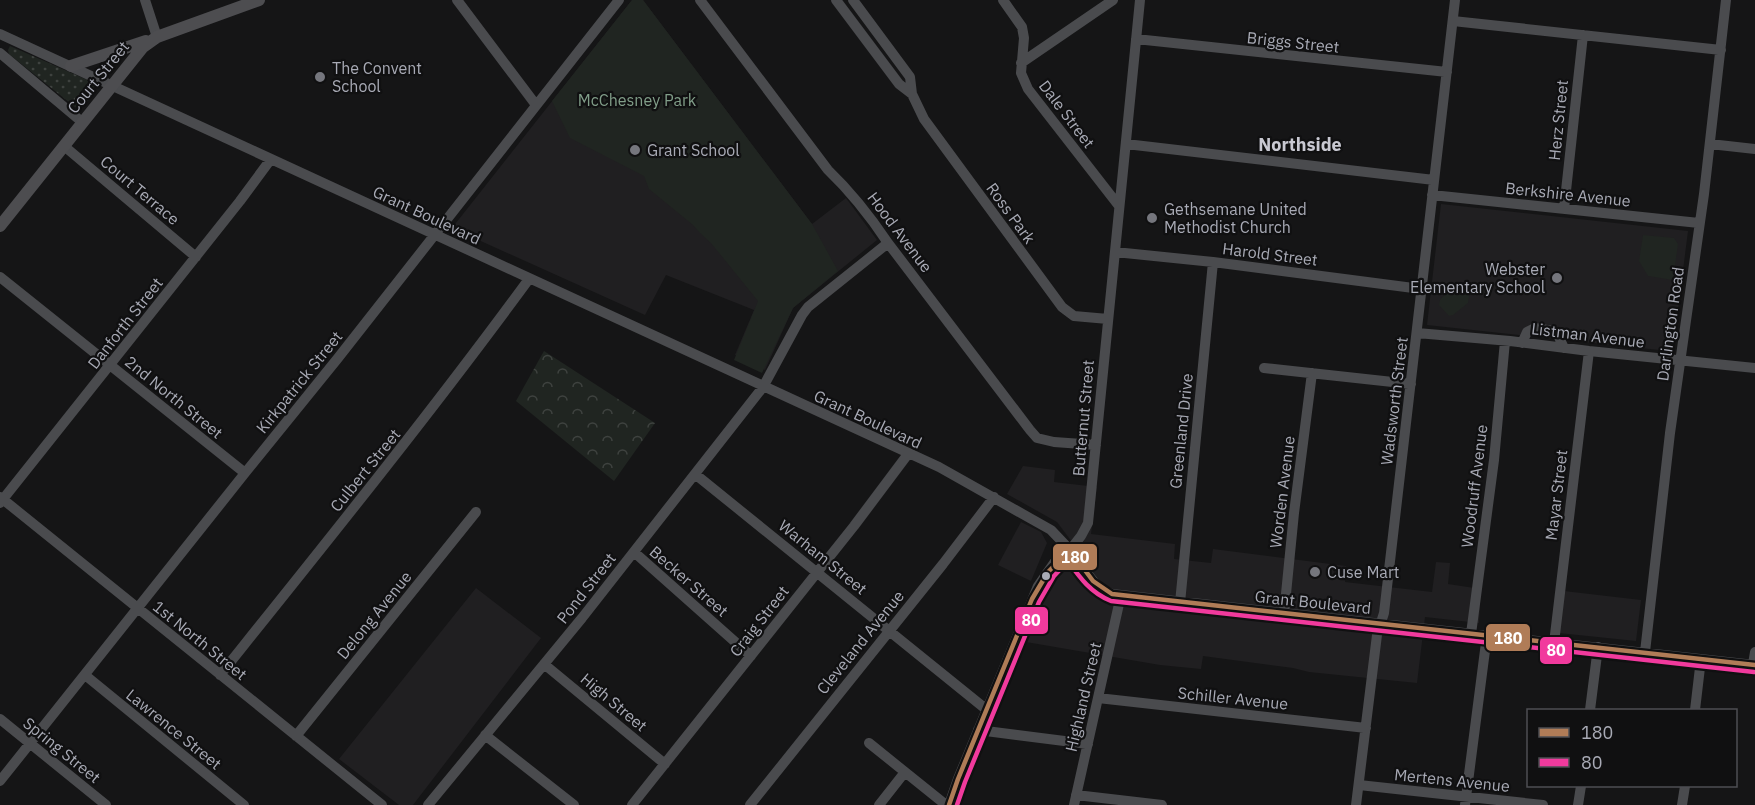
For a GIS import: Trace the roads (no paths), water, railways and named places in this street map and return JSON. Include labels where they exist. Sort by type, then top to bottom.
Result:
[{"type":"main road","name":"Court Street","points":[[0,226],[128,63],[154,39],[259,0]]},
{"type":"main road","points":[[71,66],[154,39]]},
{"type":"street","points":[[145,0],[154,39]]},
{"type":"street","points":[[458,0],[536,105]]},
{"type":"street","name":"Kirkpatrick Street","points":[[0,781],[338,358],[619,0]]},
{"type":"street","name":"Hood Avenue","points":[[700,0],[828,170],[850,192],[1037,438],[1054,442],[1096,445]]},
{"type":"street","name":"Ross Park","points":[[836,0],[898,84],[912,94]]},
{"type":"street","name":"Ross Park","points":[[853,0],[910,77],[912,94],[924,119],[1062,307],[1074,316],[1108,319]]},
{"type":"street","name":"Dale Street","points":[[1003,0],[1022,27],[1024,38],[1022,75],[1028,89],[1119,206]]},
{"type":"street","points":[[1021,63],[1113,0]]},
{"type":"street","name":"Butternut Street","points":[[947,805],[1038,586],[1054,563],[1071,550],[1088,523],[1140,0]]},
{"type":"street","name":"Wadsworth Street","points":[[1356,805],[1411,384],[1455,0]]},
{"type":"street","name":"Darlington Road","points":[[1645,652],[1679,360],[1700,223],[1726,0]]},
{"type":"street","points":[[1453,21],[1720,51]]},
{"type":"street","name":"Herz Street","points":[[1564,209],[1583,35]]},
{"type":"street","points":[[5,36],[4,56],[82,122]]},
{"type":"street","name":"Grant Boulevard","points":[[5,36],[939,467],[1043,524],[1071,550],[1099,588],[1112,594],[1754,664]]},
{"type":"street","name":"Briggs Street","points":[[1136,39],[1447,72]]},
{"type":"street","points":[[1125,144],[1434,180]]},
{"type":"street","points":[[1710,144],[1755,149]]},
{"type":"street","name":"Court Terrace","points":[[64,146],[196,257]]},
{"type":"street","name":"Danforth Street","points":[[1,500],[110,366],[272,159]]},
{"type":"street","name":"Berkshire Avenue","points":[[1432,195],[1700,223]]},
{"type":"street","name":"Pond Street","points":[[428,805],[544,664],[764,387],[792,331],[808,307],[888,243]]},
{"type":"street","name":"Harold Street","points":[[1115,252],[1213,262],[1421,289]]},
{"type":"street","name":"Greenland Drive","points":[[1180,603],[1213,262]]},
{"type":"street","name":"2nd North Street","points":[[0,277],[245,473]]},
{"type":"street","name":"Culbert Street","points":[[219,675],[386,469],[469,362],[529,279]]},
{"type":"street","points":[[1522,343],[1527,332],[1534,328],[1553,331],[1558,335],[1564,348]]},
{"type":"street","name":"Listman Avenue","points":[[1417,333],[1755,368]]},
{"type":"street","name":"Woodruff Avenue","points":[[1471,634],[1494,460],[1505,341]]},
{"type":"street","name":"Mayar Street","points":[[1554,643],[1589,351]]},
{"type":"street","points":[[1264,368],[1411,384]]},
{"type":"street","name":"Worden Avenue","points":[[1284,614],[1312,374]]},
{"type":"street","name":"Craig Street","points":[[632,805],[908,454]]},
{"type":"street","name":"Warham Street","points":[[696,474],[987,710]]},
{"type":"street","name":"Cleveland Avenue","points":[[750,805],[994,497]]},
{"type":"street","name":"1st North Street","points":[[1,500],[382,805]]},
{"type":"street","name":"Delong Avenue","points":[[296,736],[476,512]]},
{"type":"street","name":"Becker Street","points":[[634,552],[751,656]]},
{"type":"street","name":"Highland Street","points":[[1075,800],[1121,595]]},
{"type":"street","points":[[1465,801],[1486,635]]},
{"type":"street","points":[[1590,709],[1598,647]]},
{"type":"street","points":[[1754,664],[1755,652]]},
{"type":"street","points":[[1695,709],[1701,659]]},
{"type":"street","name":"High Street","points":[[544,664],[664,764]]},
{"type":"street","name":"Lawrence Street","points":[[85,675],[244,805]]},
{"type":"street","name":"Schiller Avenue","points":[[1098,698],[1366,728]]},
{"type":"street","name":"Spring Street","points":[[0,719],[104,805]]},
{"type":"street","points":[[978,730],[1088,744]]},
{"type":"street","points":[[485,735],[574,805]]},
{"type":"street","points":[[869,742],[947,805]]},
{"type":"street","points":[[879,805],[905,772]]},
{"type":"street","name":"Mertens Avenue","points":[[1359,785],[1465,801],[1543,805]]},
{"type":"street","points":[[1578,805],[1581,787]]},
{"type":"street","points":[[1682,805],[1685,787]]},
{"type":"street","points":[[1075,800],[1162,805]]},
{"type":"place","name":"The Convent School","points":[[320,77]]},
{"type":"place","name":"Grant School","points":[[635,150]]},
{"type":"place","name":"Gethsemane United Methodist Church","points":[[1152,218]]},
{"type":"place","name":"Webster Elementary School","points":[[1557,278]]},
{"type":"place","name":"Cuse Mart","points":[[1315,572]]},
{"type":"district","name":"Northside","points":[[1300,144]]},
{"type":"park label","name":"McChesney Park","points":[[637,100]]}]
